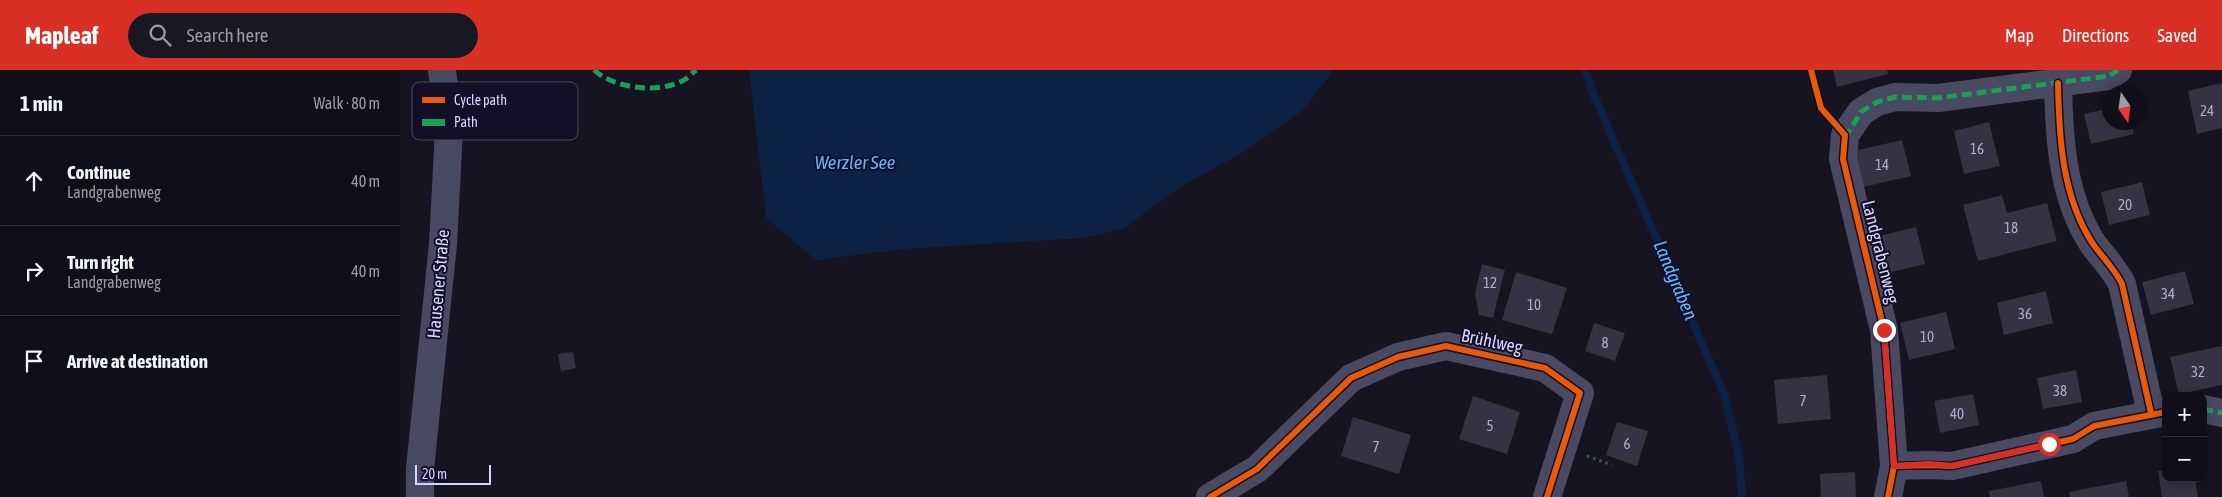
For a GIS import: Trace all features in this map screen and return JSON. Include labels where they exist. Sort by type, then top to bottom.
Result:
[{"type":"street","name":"Landgrabenweg","points":[[1888,497],[1894,466],[1884,330],[1843,159],[1845,135],[1861,112],[1877,102],[1895,97],[1938,98],[2110,76],[2118,70]]},
{"type":"street","points":[[1894,466],[1929,464],[1952,466],[2072,439],[2094,426],[2158,413],[2122,284],[2113,266],[2093,243],[2068,184],[2060,139],[2058,83]]},
{"type":"street","name":"Hausener Straße","points":[[420,497],[420,469],[443,244],[448,140]]},
{"type":"street","name":"Brühlweg","points":[[1210,497],[1257,468],[1351,378],[1398,357],[1446,346],[1545,368],[1580,394],[1547,497]]},
{"type":"street","points":[[2207,410],[2222,413]]},
{"type":"water","name":"Werzler See","points":[[749,70],[1334,70],[1302,111],[1242,153],[1182,186],[1124,228],[1083,238],[904,249],[816,260],[766,218]]},
{"type":"building","points":[[1833,70],[1887,70],[1888,74],[1837,87]]},
{"type":"building","points":[[2222,83],[2222,128],[2197,134],[2188,91]]},
{"type":"building","points":[[2102,110],[2102,130],[2133,130],[2134,134],[2091,144],[2084,114]]},
{"type":"building","points":[[1989,122],[2000,166],[1964,174],[1954,131]]},
{"type":"building","points":[[1902,140],[1911,176],[1863,187],[1854,151]]},
{"type":"building","points":[[2142,182],[2150,215],[2109,225],[2101,192]]},
{"type":"building","points":[[2002,195],[2007,213],[2047,203],[2057,241],[1978,261],[1963,205]]},
{"type":"building","points":[[1916,227],[1925,264],[1879,275],[1871,238]]},
{"type":"building","points":[[1482,264],[1505,270],[1493,318],[1479,315],[1475,294]]},
{"type":"building","points":[[2185,271],[2194,304],[2151,315],[2142,282]]},
{"type":"building","points":[[1516,272],[1567,288],[1552,334],[1502,320]]},
{"type":"building","points":[[2046,291],[2053,323],[2004,335],[1997,303]]},
{"type":"building","points":[[1946,312],[1955,349],[1909,360],[1900,323]]},
{"type":"building","points":[[1594,323],[1625,333],[1615,361],[1585,351]]},
{"type":"building","points":[[2222,346],[2222,385],[2189,392],[2179,392],[2170,357]]},
{"type":"building","points":[[573,352],[576,368],[561,371],[558,354]]},
{"type":"building","points":[[2076,370],[2082,402],[2043,409],[2037,378]]},
{"type":"building","points":[[1827,375],[1831,419],[1778,424],[1774,380]]},
{"type":"building","points":[[1973,394],[1979,425],[1940,433],[1934,401]]},
{"type":"building","points":[[1473,396],[1520,412],[1507,454],[1459,439]]},
{"type":"building","points":[[1353,417],[1411,435],[1399,474],[1341,456]]},
{"type":"building","points":[[1617,422],[1648,431],[1637,466],[1606,455]]},
{"type":"building","points":[[2162,470],[2162,482],[2196,482],[2198,497],[2162,497],[2158,471]]},
{"type":"building","points":[[1855,472],[1856,497],[1821,497],[1820,474]]},
{"type":"building","points":[[2041,481],[2044,497],[1990,497],[1989,491]]},
{"type":"building","points":[[2126,481],[2129,497],[2070,497],[2069,492]]},
{"type":"waterway","name":"Landgraben","points":[[1585,70],[1593,93],[1724,394],[1739,455],[1742,497]]},
{"type":"marked path","points":[[594,70],[613,82],[650,88],[674,84],[686,79],[696,70]]},
{"type":"marked path","points":[[1845,138],[1861,112],[1877,102],[1895,97],[1938,98],[2109,76],[2118,70]]},
{"type":"marked path","points":[[2207,410],[2222,413]]},
{"type":"cycle path","points":[[1811,70],[1821,108],[1845,135],[1843,159],[1884,330],[1894,466],[1888,497]]},
{"type":"cycle path","points":[[2058,83],[2061,145],[2069,187],[2083,226],[2093,244],[2122,284],[2151,413]]},
{"type":"cycle path","points":[[1210,497],[1257,469],[1351,378],[1398,357],[1446,346],[1545,368],[1580,393],[1547,497]]},
{"type":"cycle path","points":[[1894,466],[1952,466],[2073,439],[2094,426],[2162,413]]},
{"type":"route","points":[[1884,330],[1894,466],[1929,464],[1952,466],[2049,444]]}]
